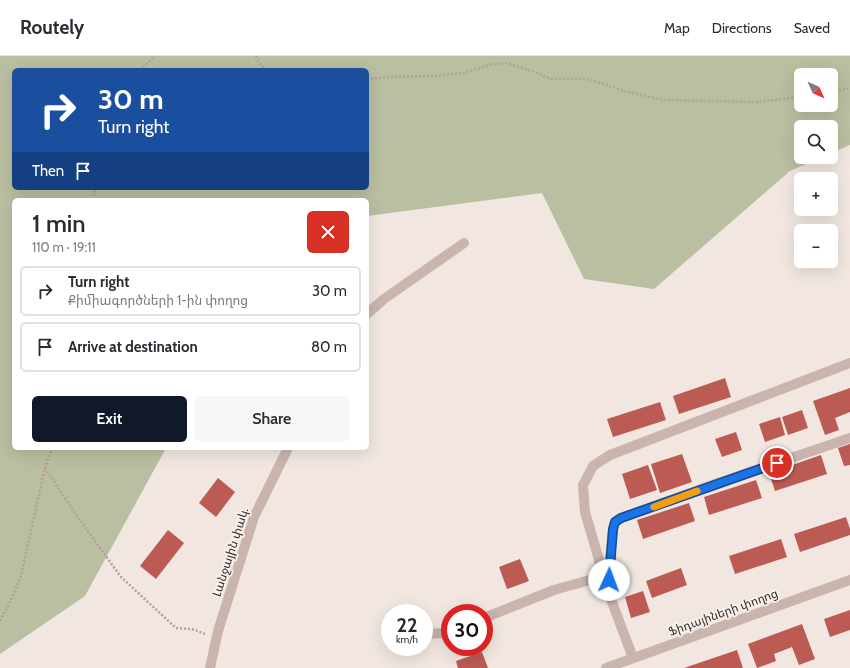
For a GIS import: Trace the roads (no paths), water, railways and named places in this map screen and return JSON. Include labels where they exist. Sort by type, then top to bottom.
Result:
[{"type":"street","points":[[369,312],[384,299],[464,242]]},
{"type":"street","points":[[633,658],[609,594],[585,512],[583,485],[593,466],[610,455],[850,364]]},
{"type":"street","points":[[609,594],[609,567],[613,529],[615,522],[621,518],[850,438]]},
{"type":"street","name":"Լանջային փակ.","points":[[210,668],[216,640],[254,517],[287,450]]},
{"type":"street","points":[[493,614],[554,590],[604,576]]},
{"type":"street","name":"Ֆիդայիների փողոց","points":[[606,668],[850,580]]}]
